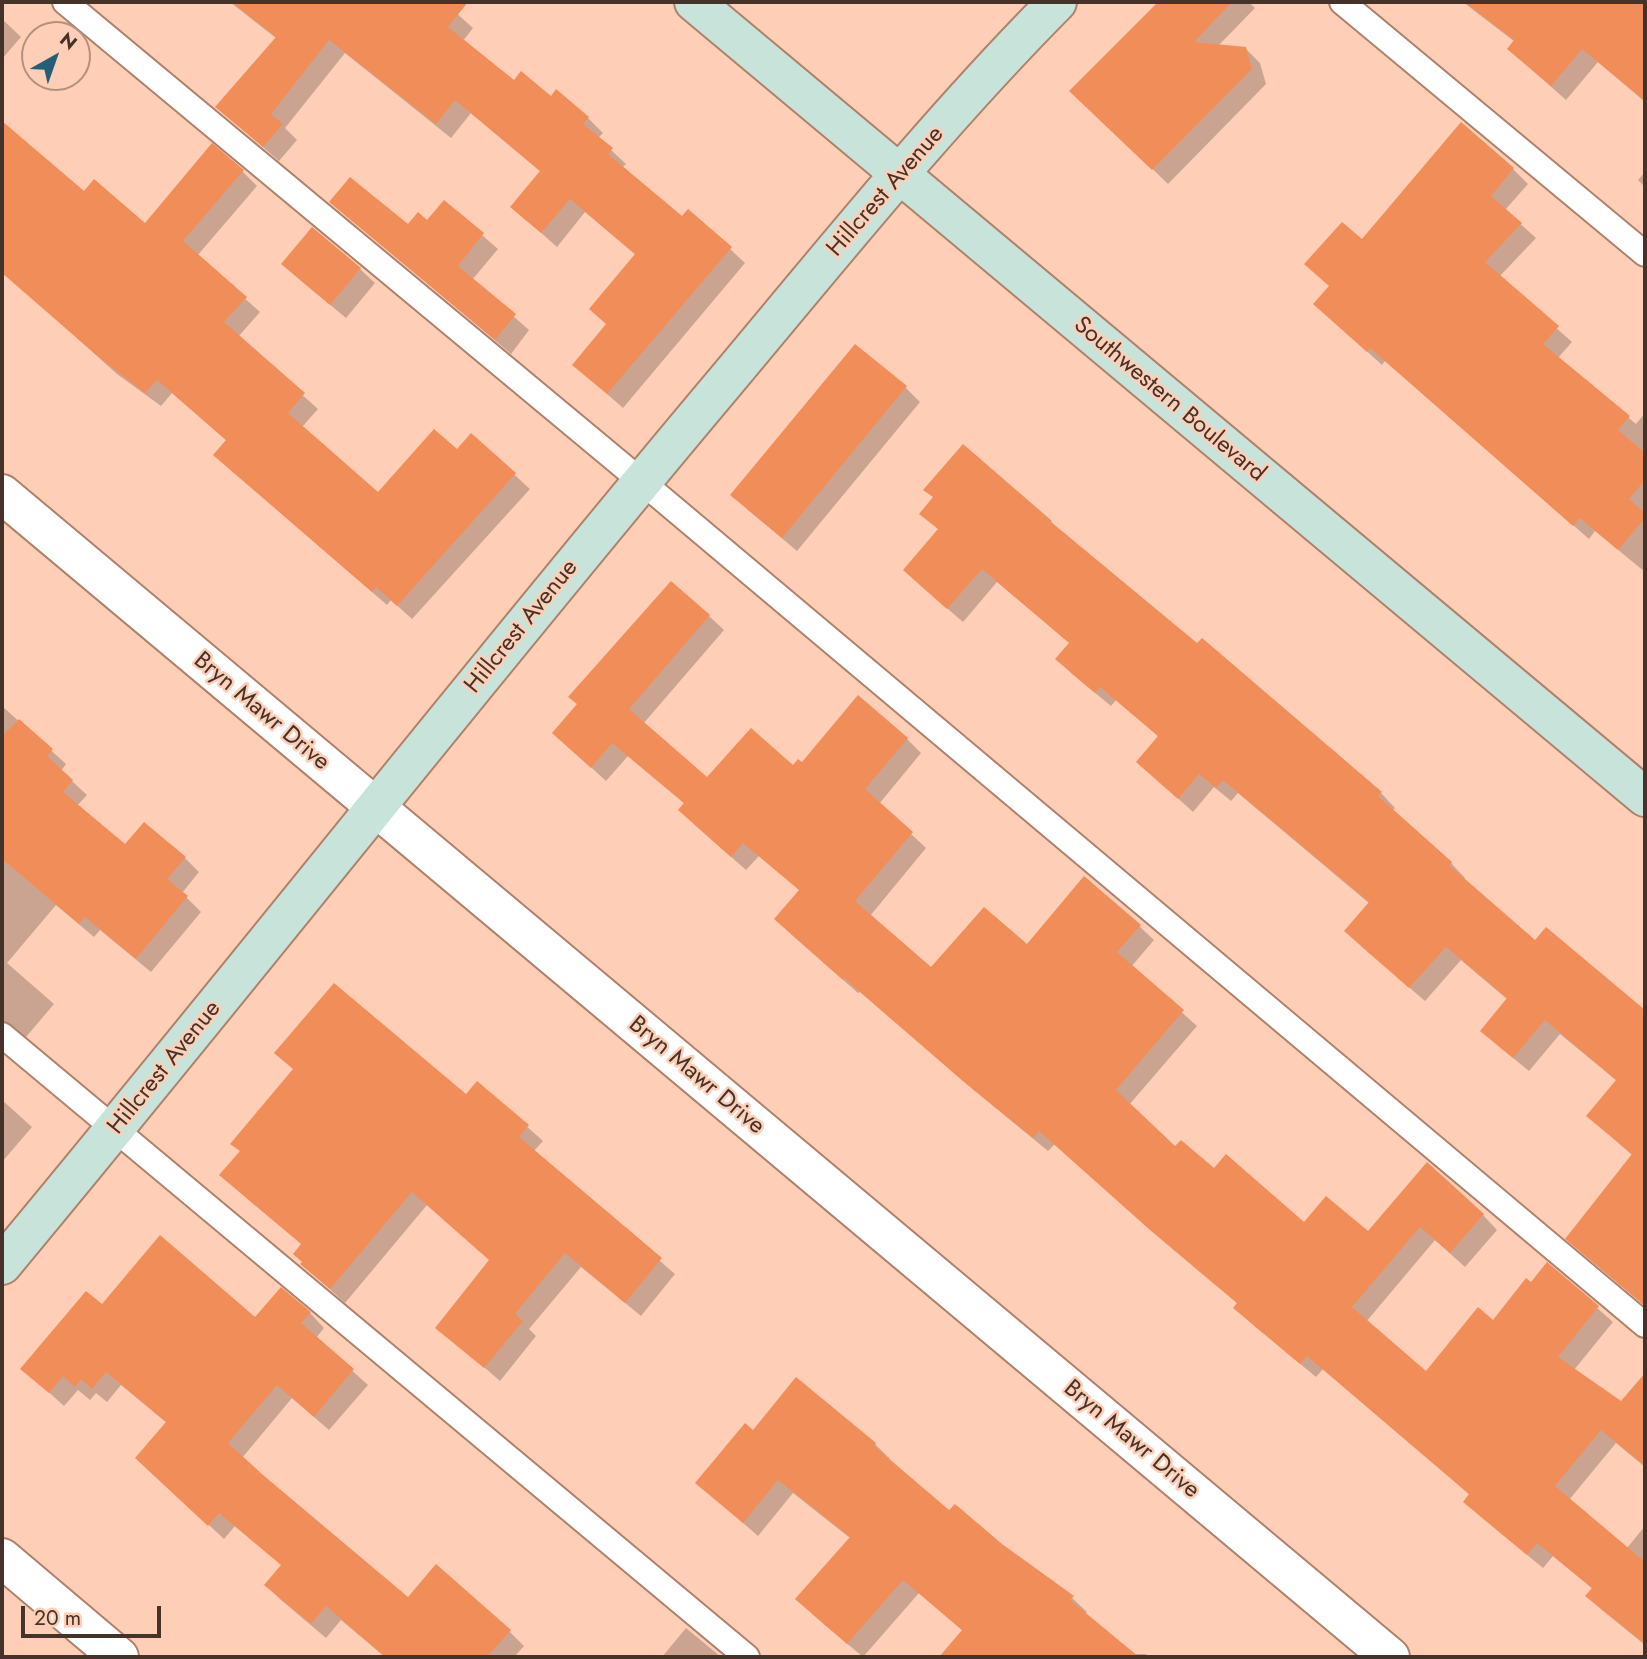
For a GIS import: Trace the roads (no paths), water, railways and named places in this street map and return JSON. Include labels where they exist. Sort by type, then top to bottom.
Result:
[{"type":"street","name":"Southwestern Boulevard","points":[[694,2],[1645,797]]},
{"type":"street","name":"Hillcrest Avenue","points":[[2,1265],[641,481],[899,174],[1057,2]]},
{"type":"street","name":"Bryn Mawr Drive","points":[[2,494],[1390,1657]]},
{"type":"street","points":[[2,1558],[120,1657]]},
{"type":"lane","points":[[65,2],[641,481],[1645,1325]]},
{"type":"lane","points":[[1342,2],[1645,254]]},
{"type":"lane","points":[[2,1034],[747,1657]]}]
